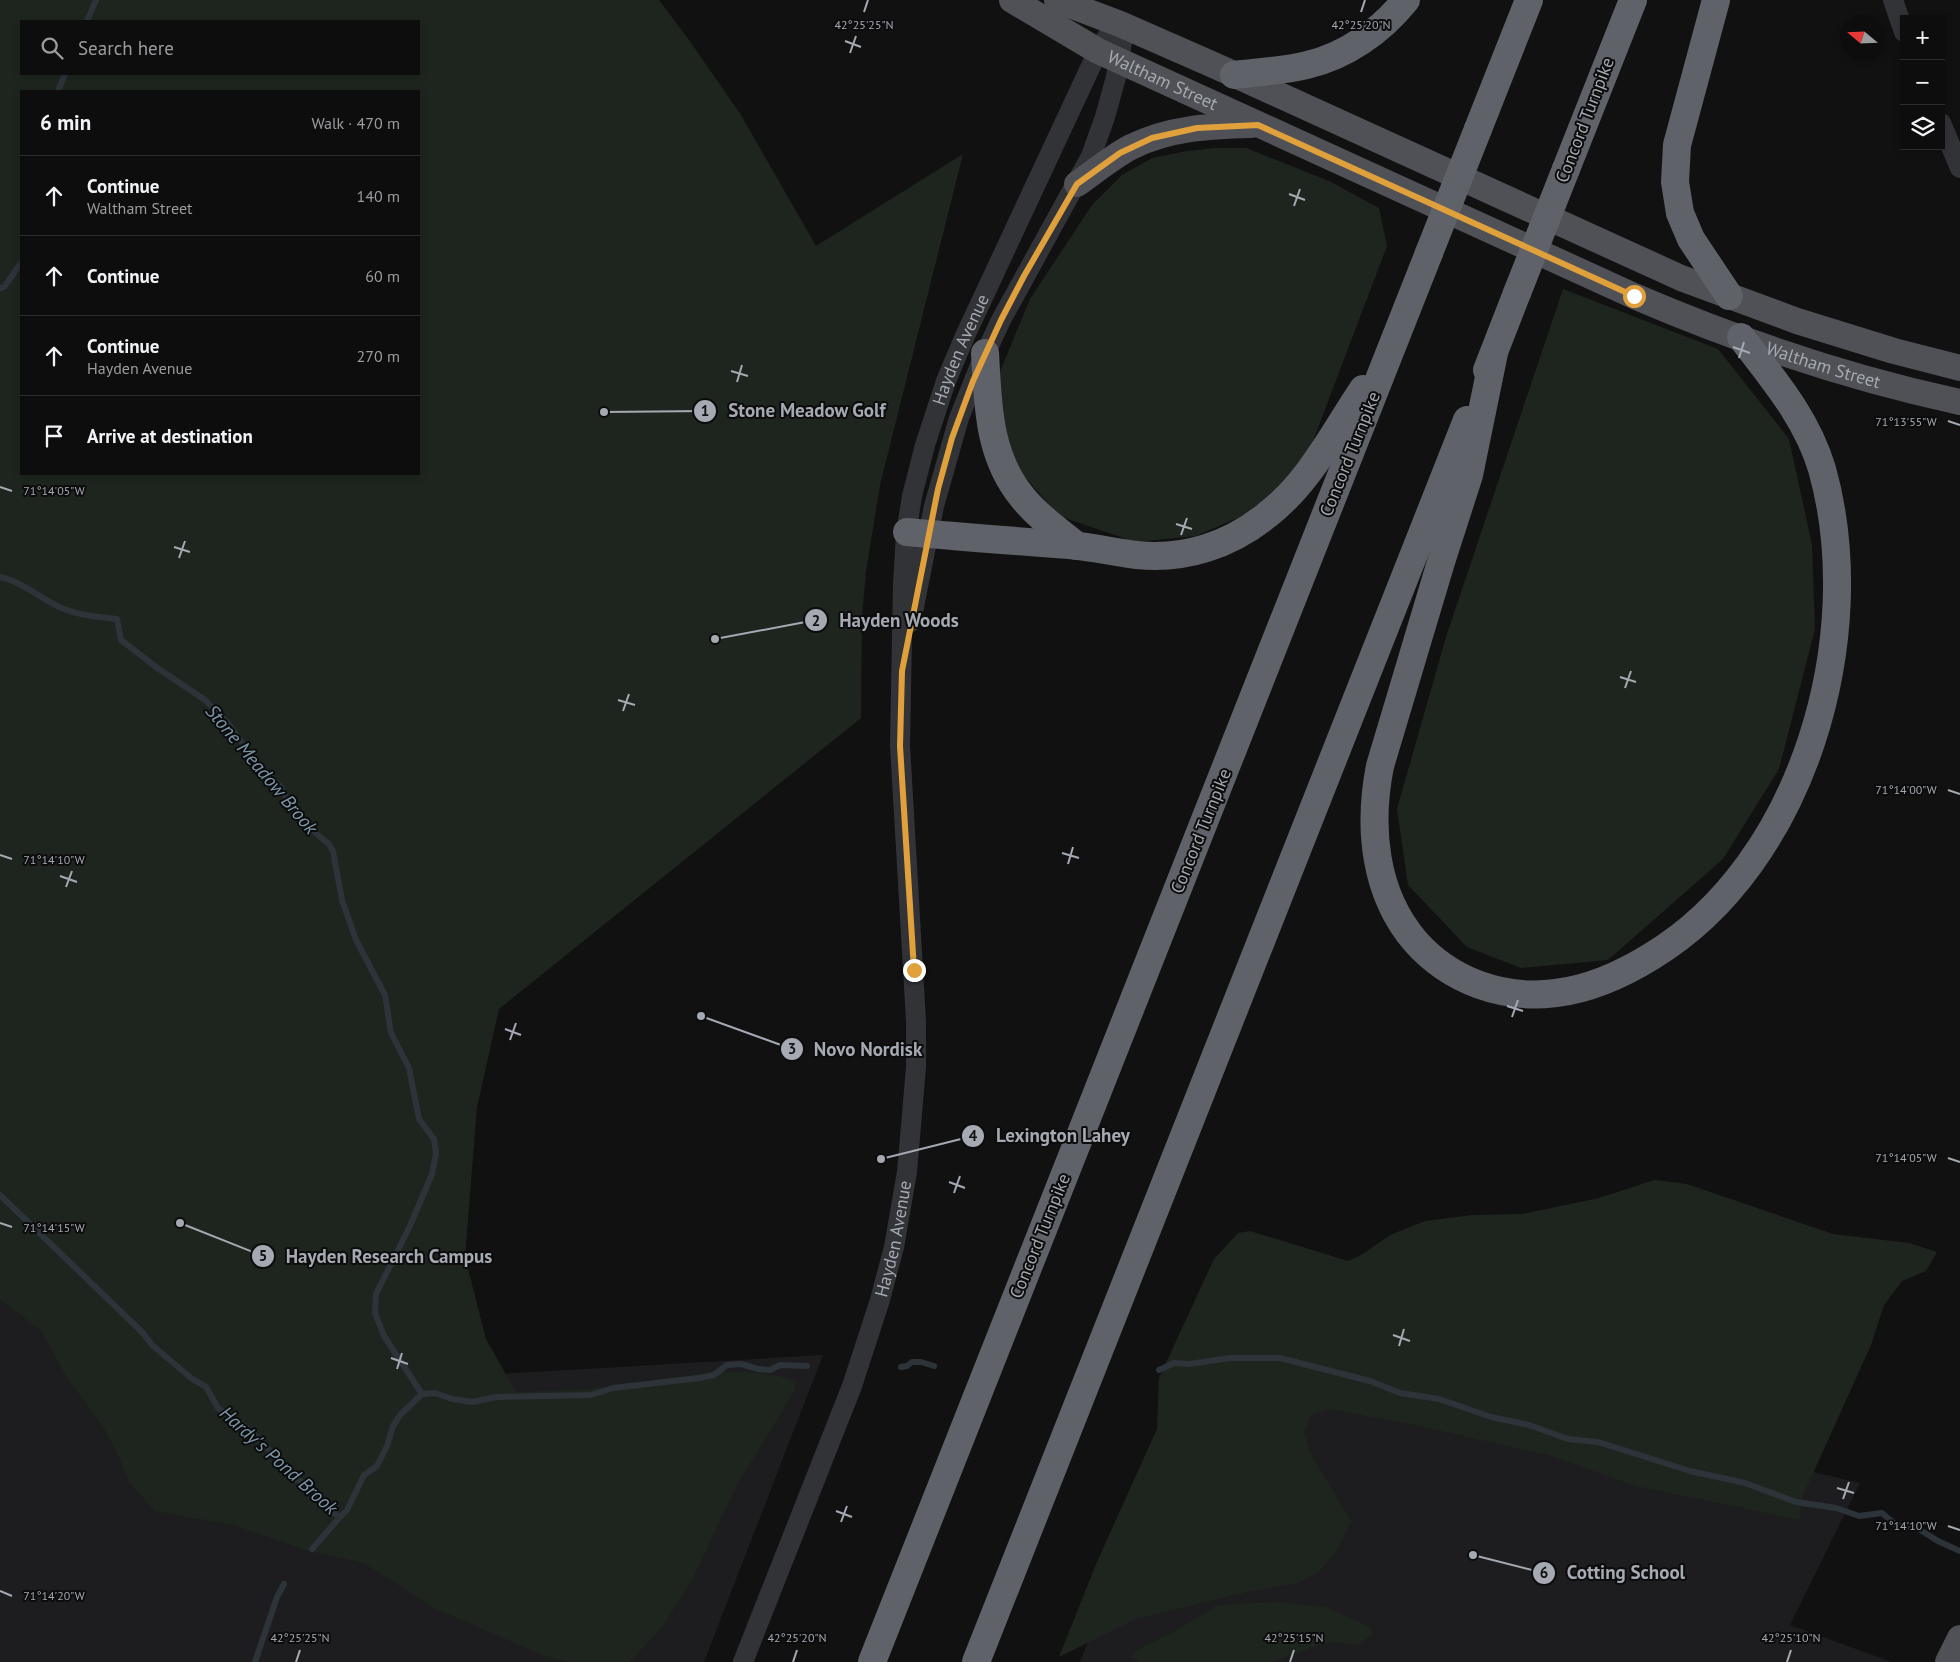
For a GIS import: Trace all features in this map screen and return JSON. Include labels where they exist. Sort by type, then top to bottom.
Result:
[{"type":"highway","points":[[1234,74],[1296,67],[1331,58],[1355,45],[1377,29],[1406,0]]},
{"type":"highway","name":"Concord Turnpike","points":[[872,1662],[1529,0]]},
{"type":"highway","name":"Concord Turnpike","points":[[976,1662],[1632,0]]},
{"type":"highway","points":[[1716,0],[1677,145],[1675,182],[1680,213],[1691,239],[1729,296]]},
{"type":"highway","points":[[1494,353],[1469,475],[1380,766],[1375,803],[1375,839],[1378,864],[1388,899],[1406,929],[1430,956],[1458,976],[1490,989],[1522,995],[1546,994],[1583,988],[1629,969],[1678,939],[1709,913],[1744,872],[1771,831],[1796,782],[1812,738],[1828,678],[1835,624],[1836,568],[1829,501],[1822,470],[1806,428],[1782,390],[1741,337]]},
{"type":"highway","points":[[918,533],[1077,546],[1138,555],[1167,556],[1208,548],[1249,528],[1277,507],[1307,473],[1394,342]]},
{"type":"highway","points":[[985,353],[989,421],[995,447],[1004,469],[1016,489],[1031,507],[1077,546]]},
{"type":"main road","name":"Waltham Street","points":[[1012,0],[1108,56],[1634,296],[1789,355],[1859,377],[1960,402]]},
{"type":"main road","name":"Waltham Street","points":[[1057,0],[1120,24],[1234,74],[1647,264],[1797,321],[1878,346],[1960,368]]},
{"type":"main road","points":[[1077,184],[1120,153],[1152,138],[1197,128],[1258,125]]},
{"type":"main road","points":[[1948,1662],[1960,1638]]},
{"type":"street","points":[[1893,0],[1900,20]]},
{"type":"street","points":[[1108,56],[1108,37],[1120,24]]},
{"type":"street","name":"Hayden Avenue","points":[[918,533],[969,390],[985,353],[1034,258],[1091,156],[1101,130],[1108,56]]},
{"type":"street","name":"Hayden Avenue","points":[[743,1662],[864,1353],[890,1264],[907,1172],[913,1116],[916,1037],[915,988],[900,746],[902,671],[918,533],[919,467],[932,422],[954,359],[1108,56]]},
{"type":"street","points":[[1945,132],[1960,168]]},
{"type":"shaded area","points":[[0,0],[659,0],[741,115],[816,246],[963,154],[880,485],[866,572],[862,616],[861,718],[499,1009],[477,1107],[465,1257],[486,1339],[516,1392],[596,1388],[709,1373],[731,1372],[775,1375],[796,1381],[794,1392],[738,1483],[693,1578],[663,1626],[630,1662],[568,1662],[542,1655],[434,1608],[364,1563],[309,1551],[234,1525],[155,1511],[129,1482],[116,1450],[102,1425],[68,1379],[41,1331],[0,1299]]},
{"type":"shaded area","points":[[1215,148],[1246,148],[1329,181],[1379,208],[1387,246],[1310,449],[1260,508],[1196,536],[1135,542],[1059,516],[1010,460],[999,374],[1030,299],[1092,205],[1122,175],[1152,158]]},
{"type":"shaded area","points":[[1563,289],[1718,349],[1789,439],[1812,545],[1815,629],[1779,769],[1723,859],[1608,960],[1521,968],[1467,947],[1408,885],[1397,809],[1446,637]]},
{"type":"shaded area","points":[[1654,1180],[1687,1184],[1833,1234],[1909,1243],[1937,1252],[1926,1271],[1902,1281],[1884,1305],[1871,1345],[1801,1500],[1800,1520],[1636,1486],[1551,1456],[1415,1425],[1329,1409],[1311,1415],[1304,1433],[1311,1454],[1351,1521],[1337,1550],[1319,1572],[1297,1583],[1247,1592],[1136,1619],[1059,1657],[1096,1564],[1157,1429],[1159,1378],[1214,1259],[1238,1233],[1250,1231],[1348,1261],[1363,1254],[1390,1235],[1425,1221],[1472,1215],[1523,1214],[1599,1198]]},
{"type":"shaded area","points":[[0,1281],[416,1379],[823,1355],[704,1662],[0,1662]]},
{"type":"shaded area","points":[[1344,1362],[1860,1483],[1790,1625],[1892,1662],[1080,1662],[1195,1367]]},
{"type":"shaded area","points":[[1276,1602],[1326,1607],[1370,1627],[1373,1634],[1357,1645],[1326,1642],[1272,1662],[1140,1662],[1131,1656],[1135,1651],[1172,1633],[1218,1605]]},
{"type":"waterway","name":"Stone Meadow Brook","points":[[87,20],[96,0]]},
{"type":"waterway","name":"Stone Meadow Brook","points":[[58,90],[65,75]]},
{"type":"waterway","name":"Stone Meadow Brook","points":[[0,288],[4,287],[20,264]]},
{"type":"waterway","name":"Stone Meadow Brook","points":[[0,577],[23,586],[66,610],[117,619],[121,640],[156,667],[205,700],[227,722],[255,761],[281,787],[289,804],[303,823],[329,844],[333,851],[342,900],[356,940],[385,995],[391,1033],[409,1068],[419,1119],[434,1139],[436,1154],[432,1174],[410,1226],[376,1294],[375,1313],[384,1336],[422,1394]]},
{"type":"waterway","name":"Hardy's Pond Brook","points":[[0,1195],[143,1333],[152,1345],[191,1378],[206,1387],[218,1408],[241,1423],[258,1438],[296,1479],[307,1485],[326,1508],[340,1517],[347,1510],[364,1475],[377,1466],[387,1446],[393,1426],[401,1414],[422,1394],[435,1393],[452,1399],[473,1402],[496,1397],[591,1395],[613,1388],[714,1375],[727,1365],[741,1364],[770,1370],[780,1365],[807,1366]]},
{"type":"waterway","points":[[1159,1370],[1174,1363],[1189,1364],[1230,1358],[1280,1358],[1370,1381],[1400,1393],[1439,1399],[1491,1417],[1529,1425],[1568,1439],[1598,1442],[1690,1471],[1745,1483],[1796,1502],[1836,1508],[1859,1516],[1882,1513],[1896,1525],[1917,1528],[1938,1541],[1960,1551]]},
{"type":"waterway","points":[[901,1367],[907,1366],[912,1362],[921,1362],[934,1366]]},
{"type":"waterway","points":[[312,1549],[340,1517]]},
{"type":"waterway","points":[[255,1662],[277,1597],[284,1584]]},
{"type":"place","name":"Stone Meadow Golf","points":[[604,412]]},
{"type":"place","name":"Hayden Woods","points":[[715,639]]},
{"type":"place","name":"Novo Nordisk","points":[[701,1016]]},
{"type":"place","name":"Lexington Lahey","points":[[881,1159]]},
{"type":"place","name":"Hayden Research Campus","points":[[180,1223]]},
{"type":"place","name":"Cotting School","points":[[1473,1555]]},
{"type":"route","points":[[914,970],[900,746],[900,701],[902,671],[928,534],[952,438],[980,363],[1034,258],[1077,184],[1120,153],[1152,138],[1197,128],[1258,125],[1634,296]]}]
